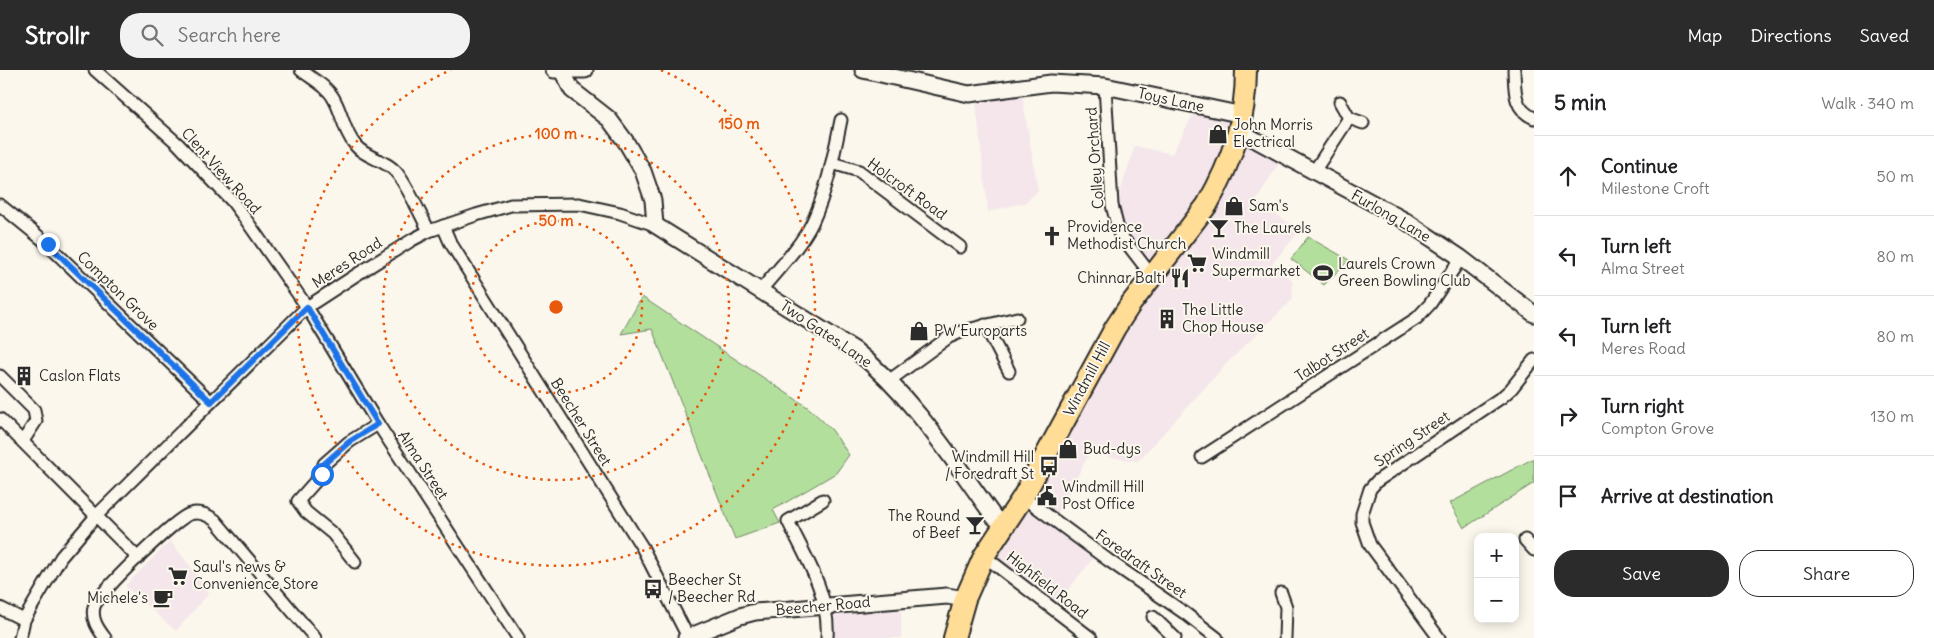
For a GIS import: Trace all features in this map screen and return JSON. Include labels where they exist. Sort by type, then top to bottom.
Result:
[{"type":"highway","name":"Windmill Hill","points":[[954,638],[965,599],[984,556],[1023,497],[1115,328],[1207,204],[1233,151],[1241,123],[1246,70]]},
{"type":"street","name":"Clent View Road","points":[[96,70],[178,144],[232,201],[307,307]]},
{"type":"street","points":[[301,70],[329,91],[336,101],[342,123],[356,146],[364,153],[387,164],[396,172],[429,231]]},
{"type":"street","points":[[557,70],[584,70]]},
{"type":"street","points":[[557,70],[572,90],[609,119],[626,142],[643,171],[653,200],[655,225]]},
{"type":"street","name":"Toys Lane","points":[[863,70],[969,94],[1051,83],[1105,86],[1241,123]]},
{"type":"street","points":[[1514,70],[1515,98],[1519,107],[1526,114],[1534,118]]},
{"type":"street","name":"Colley Orchard","points":[[1105,86],[1112,204],[1119,232],[1152,276]]},
{"type":"street","points":[[1340,102],[1349,118],[1363,122]]},
{"type":"street","points":[[1313,173],[1349,118]]},
{"type":"street","points":[[761,290],[798,244],[812,223],[832,163],[841,120]]},
{"type":"street","name":"Furlong Lane","points":[[1241,123],[1313,173],[1404,220],[1461,258],[1534,314]]},
{"type":"street","name":"Holcroft Road","points":[[832,163],[859,171],[960,247]]},
{"type":"street","name":"Meres Road","points":[[20,638],[24,620],[60,557],[97,515],[307,307],[412,240],[429,231],[485,212],[522,204],[579,204],[620,213],[655,225]]},
{"type":"street","name":"Compton Grove","points":[[0,205],[44,240],[211,402]]},
{"type":"street","name":"Two Gates Lane","points":[[655,225],[855,350],[890,380],[924,422],[994,517],[1004,524]]},
{"type":"street","name":"Beecher Street","points":[[444,226],[450,242],[642,547],[687,638]]},
{"type":"street","name":"Talbot Street","points":[[1202,457],[1417,318],[1430,304],[1461,258]]},
{"type":"street","name":"Alma Street","points":[[307,307],[378,424],[518,638]]},
{"type":"street","points":[[890,380],[949,336],[962,331],[1017,318]]},
{"type":"street","points":[[986,325],[1009,371]]},
{"type":"street","name":"Spring Street","points":[[1439,638],[1370,545],[1362,522],[1365,501],[1370,489],[1377,481],[1506,393],[1534,360]]},
{"type":"street","points":[[0,376],[34,410],[36,421],[23,441]]},
{"type":"street","points":[[0,419],[138,558]]},
{"type":"street","points":[[355,562],[333,534],[306,512],[298,501],[322,474],[324,464],[349,442],[378,424]]},
{"type":"street","name":"Foredraft Street","points":[[1023,497],[1217,638]]},
{"type":"street","points":[[823,500],[788,520],[818,581],[828,617],[828,638]]},
{"type":"street","points":[[105,638],[95,623],[94,604],[138,558],[179,520],[190,514],[207,515],[215,520],[315,638]]},
{"type":"street","points":[[1525,540],[1534,550]]},
{"type":"street","name":"Highfield Road","points":[[984,556],[1091,638]]},
{"type":"street","points":[[1281,594],[1286,607],[1285,638]]},
{"type":"street","name":"Beecher Road","points":[[687,638],[740,616],[755,612],[947,596],[965,599]]},
{"type":"street","points":[[0,608],[24,620]]},
{"type":"street","points":[[1153,617],[1175,638]]},
{"type":"shaded area","points":[[1022,95],[1038,191],[1026,202],[988,212],[976,103]]},
{"type":"shaded area","points":[[1194,113],[1237,123],[1234,174],[1247,143],[1280,161],[1256,201],[1300,230],[1272,264],[1292,280],[1293,299],[1228,362],[1138,461],[1109,457],[1093,447],[1052,523],[1095,556],[1057,603],[991,558],[1119,339],[1200,228],[1152,261],[1122,230],[1120,202],[1120,192],[1135,146],[1172,154]]},
{"type":"shaded area","points":[[170,541],[209,593],[176,631],[125,586]]},
{"type":"shaded area","points":[[901,606],[901,638],[835,638],[835,610]]},
{"type":"green space","name":"Laurels Crown Green Bowling Club","points":[[1308,237],[1349,260],[1324,285],[1291,259]]},
{"type":"green space","points":[[642,297],[809,408],[832,430],[849,455],[836,473],[773,510],[780,523],[735,539],[652,329],[621,334]]},
{"type":"green space","points":[[1534,458],[1534,483],[1464,528],[1450,503]]},
{"type":"place","name":"John Morris Electrical","points":[[1218,134]]},
{"type":"place","name":"Sam's","points":[[1234,206]]},
{"type":"place","name":"The Laurels","points":[[1219,228]]},
{"type":"place","name":"Providence Methodist Church","points":[[1052,236]]},
{"type":"place","name":"Windmill Supermarket","points":[[1197,263]]},
{"type":"place","name":"Laurels Crown Green Bowling Club","points":[[1323,273]]},
{"type":"place","name":"Chinnar Balti","points":[[1180,278]]},
{"type":"place","name":"The Little Chop House","points":[[1167,319]]},
{"type":"place","name":"PW Europarts","points":[[919,331]]},
{"type":"place","name":"Caslon Flats","points":[[24,376]]},
{"type":"place","name":"Bud-dys","points":[[1068,449]]},
{"type":"place","name":"Windmill Hill / Foredraft St","points":[[1049,466]]},
{"type":"place","name":"Windmill Hill Post Office","points":[[1047,496]]},
{"type":"place","name":"The Round of Beef","points":[[975,525]]},
{"type":"place","name":"Saul's news & Convenience Store","points":[[178,576]]},
{"type":"place","name":"Beecher St / Beecher Rd","points":[[653,589]]},
{"type":"place","name":"Michele's","points":[[163,598]]},
{"type":"route","points":[[48,244],[211,402],[307,307],[378,424],[349,442],[324,464],[322,474]]}]
